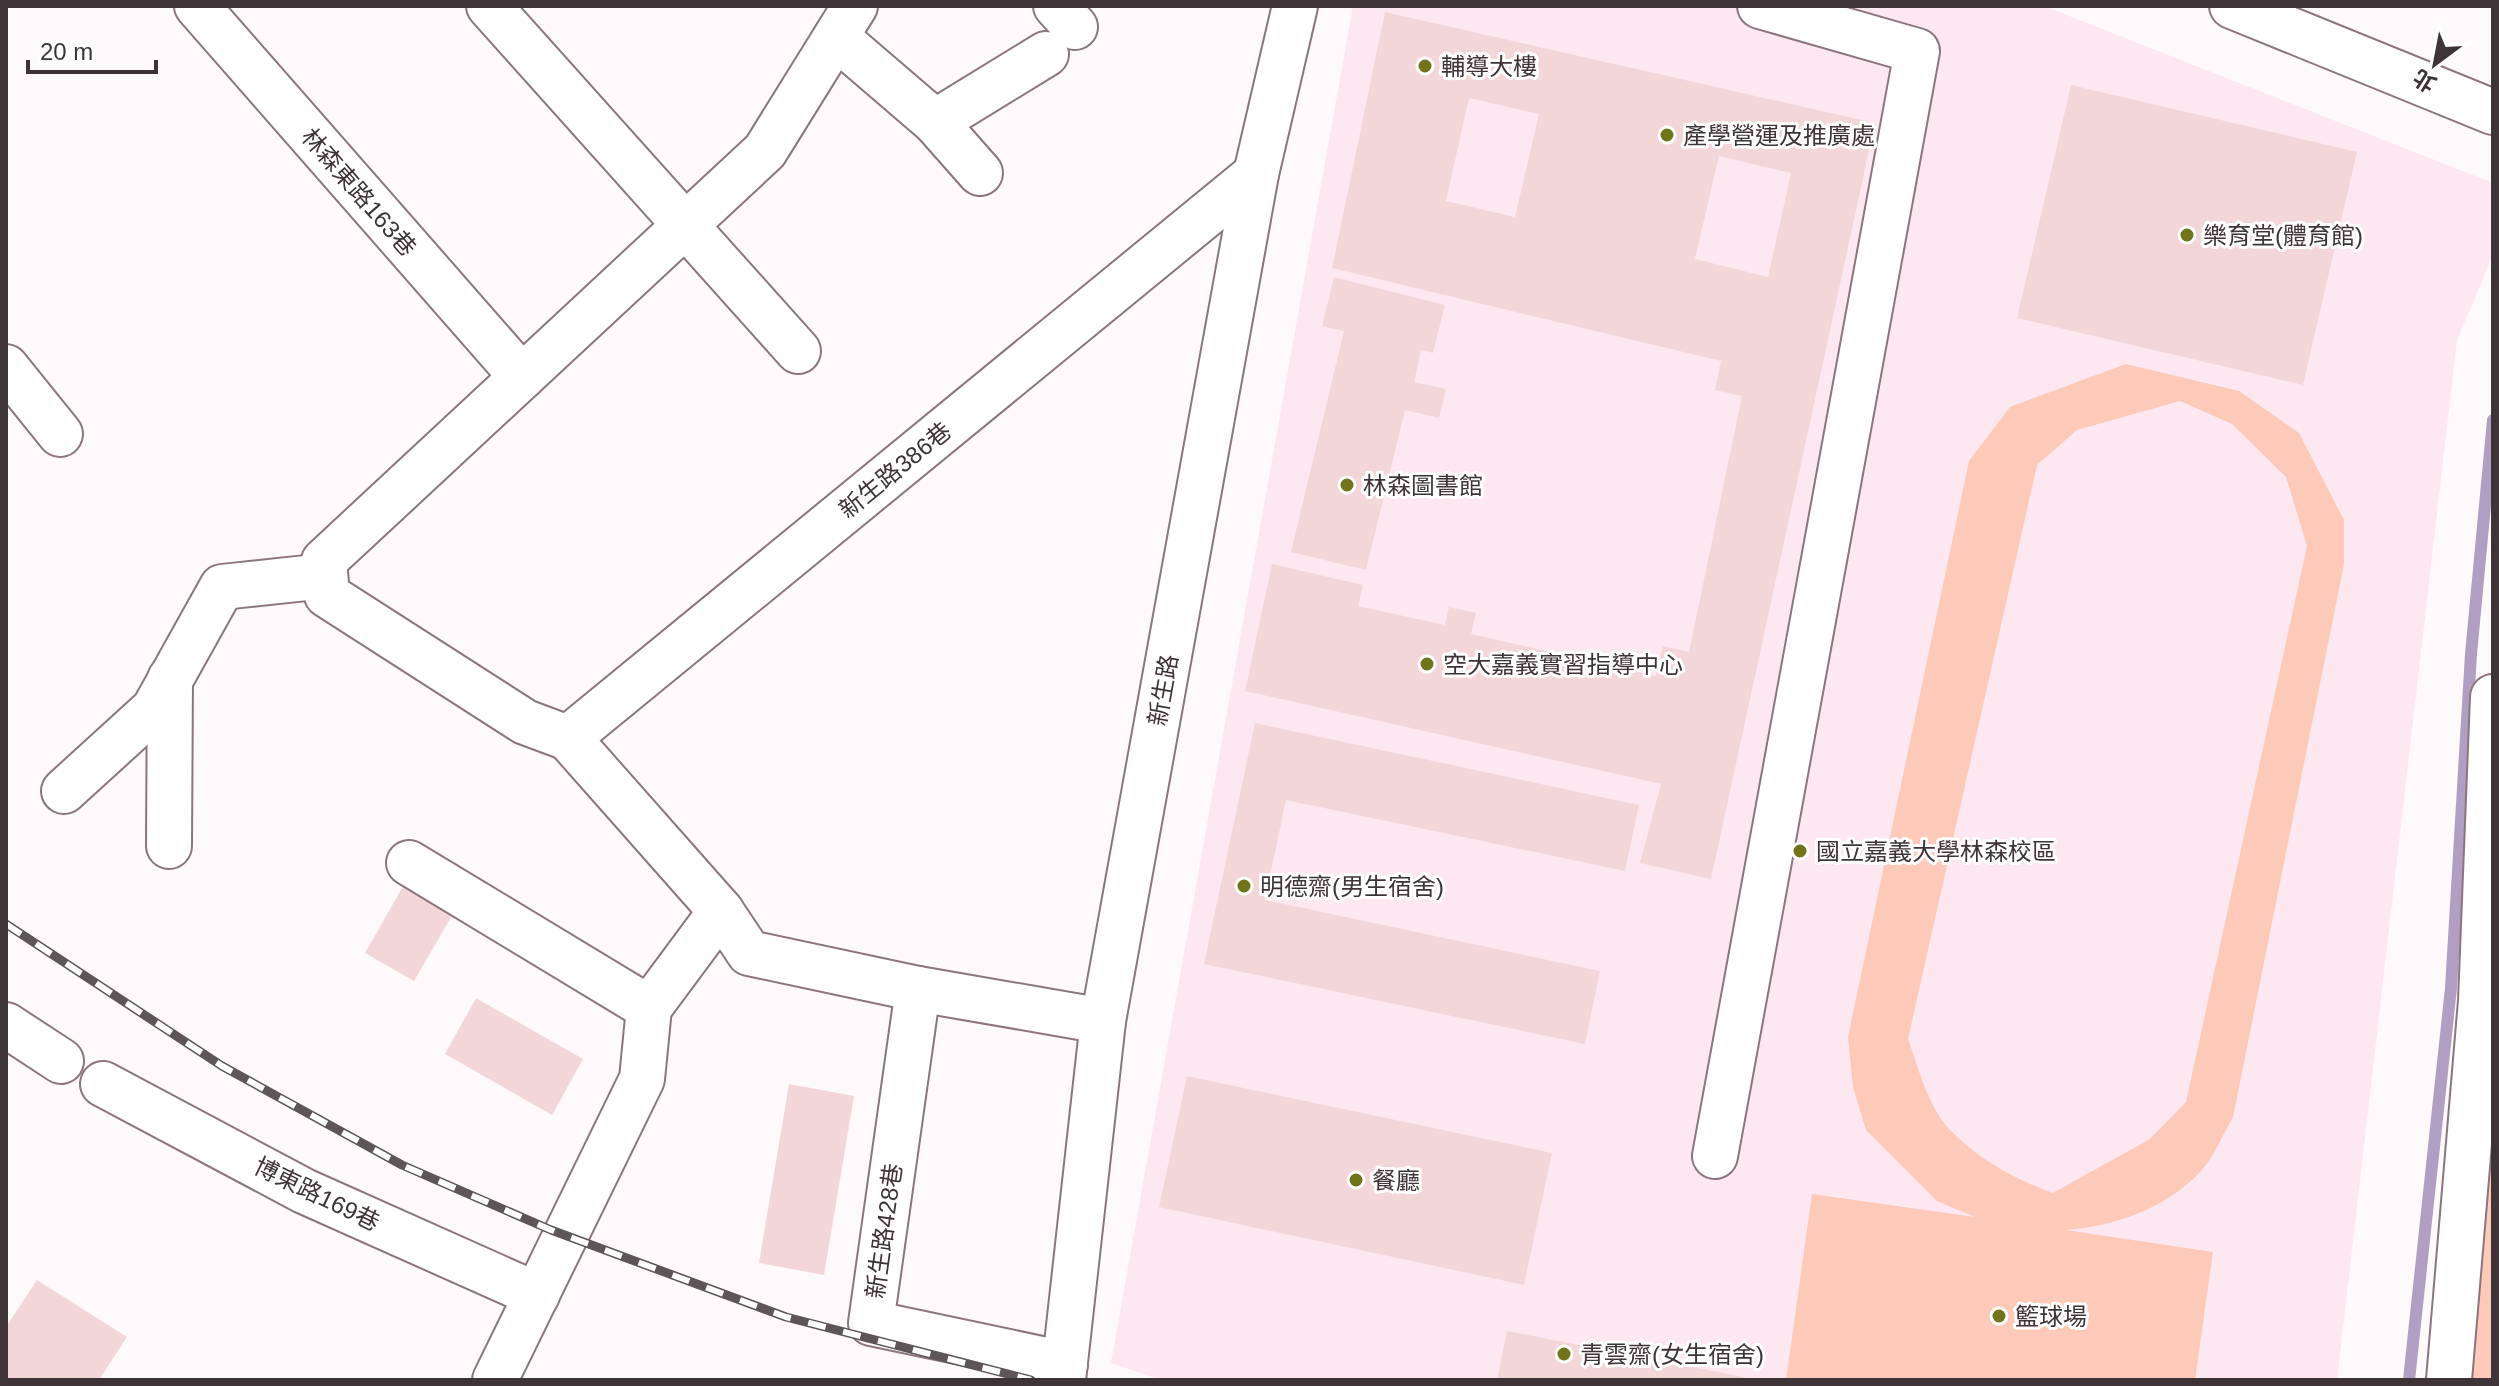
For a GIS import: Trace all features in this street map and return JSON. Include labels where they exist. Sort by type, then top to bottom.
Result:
[{"type":"street","name":"林森東路163巷","points":[[197,6],[522,377]]},
{"type":"street","points":[[489,6],[681,225],[798,351]]},
{"type":"street","name":"新生路","points":[[1064,1372],[1103,1021],[1256,174],[1295,6]]},
{"type":"street","points":[[1715,1156],[1917,51],[1760,6]]},
{"type":"street","points":[[2232,6],[2493,112]]},
{"type":"street","points":[[980,173],[845,22],[765,151],[681,225],[324,561],[327,595],[525,722],[568,738],[721,911],[749,953],[918,989],[1103,1021]]},
{"type":"street","points":[[935,122],[1059,29]]},
{"type":"street","name":"新生路386巷","points":[[568,738],[1256,174]]},
{"type":"street","points":[[6,367],[60,434]]},
{"type":"street","points":[[64,791],[154,709],[222,587],[325,576]]},
{"type":"street","points":[[169,846],[170,679]]},
{"type":"street","points":[[2449,1380],[2481,1001],[2493,697]]},
{"type":"street","points":[[409,863],[649,1008]]},
{"type":"street","points":[[495,1380],[642,1079],[649,1008],[721,911]]},
{"type":"street","name":"新生路428巷","points":[[918,989],[871,1323],[1064,1372]]},
{"type":"street","points":[[6,1025],[61,1061]]},
{"type":"street","name":"博東路169巷","points":[[103,1084],[304,1191],[537,1295]]},
{"type":"shaded area","name":"國立嘉義大學林森校區","points":[[1353,6],[2044,6],[2493,183],[2493,255],[2457,340],[2337,1380],[1161,1380],[1111,1363]]},
{"type":"shaded area","points":[[2126,364],[2239,391],[2299,433],[2344,520],[2344,564],[2233,1117],[2206,1165],[2172,1195],[2120,1220],[2066,1230],[2213,1252],[2195,1380],[1786,1380],[1812,1194],[1975,1217],[1937,1201],[1866,1130],[1853,1087],[1848,1037],[1969,461],[2010,407]],"holes":[[[2180,401],[2232,424],[2286,477],[2307,546],[2186,1102],[2150,1139],[2053,1193],[2000,1169],[1953,1133],[1931,1101],[1908,1039],[2037,465],[2077,430]]]},
{"type":"shaded area","points":[[2493,1095],[2493,1380],[2457,1380]]},
{"type":"building","points":[[1385,12],[1875,123],[1711,879],[1640,863],[1661,784],[1245,691],[1272,564],[1363,585],[1358,606],[1445,625],[1449,607],[1476,613],[1471,634],[1656,676],[1663,646],[1689,652],[1742,396],[1715,390],[1721,361],[1332,268]],"holes":[[[1469,98],[1539,114],[1515,217],[1446,201]],[[1719,156],[1791,173],[1768,277],[1695,259]]]},
{"type":"building","name":"樂育堂(體育館)","points":[[2071,85],[2357,152],[2303,385],[2017,318]]},
{"type":"building","name":"林森圖書館","points":[[1334,277],[1445,305],[1433,353],[1421,350],[1414,382],[1446,389],[1439,418],[1405,410],[1366,570],[1291,552],[1344,331],[1322,326]]},
{"type":"building","name":"明德齋(男生宿舍)","points":[[1255,723],[1639,805],[1625,871],[1286,800],[1265,900],[1600,971],[1585,1044],[1204,964]]},
{"type":"building","points":[[405,883],[454,912],[414,981],[365,953]]},
{"type":"building","points":[[476,998],[583,1059],[552,1115],[445,1054]]},
{"type":"building","name":"餐廳","points":[[1187,1076],[1552,1153],[1524,1285],[1159,1207]]},
{"type":"building","points":[[789,1084],[854,1096],[824,1275],[759,1263]]},
{"type":"building","points":[[37,1280],[127,1337],[99,1380],[6,1380],[6,1327]]},
{"type":"building","name":"青雲齋(女生宿舍)","points":[[1507,1331],[1744,1377],[1743,1380],[1497,1380]]},
{"type":"waterway","points":[[2409,1380],[2451,988],[2471,654],[2493,420]]},
{"type":"railway","points":[[6,924],[222,1066],[402,1165],[551,1230],[786,1317],[1031,1380]]},
{"type":"place","name":"輔導大樓","points":[[1425,66]]},
{"type":"place","name":"產學營運及推廣處","points":[[1667,135]]},
{"type":"place","name":"樂育堂(體育館)","points":[[2187,235]]},
{"type":"place","name":"林森圖書館","points":[[1347,485]]},
{"type":"place","name":"空大嘉義實習指導中心","points":[[1427,664]]},
{"type":"place","name":"國立嘉義大學林森校區","points":[[1800,851]]},
{"type":"place","name":"明德齋(男生宿舍)","points":[[1244,886]]},
{"type":"place","name":"餐廳","points":[[1356,1180]]},
{"type":"place","name":"籃球場","points":[[1999,1316]]},
{"type":"place","name":"青雲齋(女生宿舍)","points":[[1564,1354]]}]
